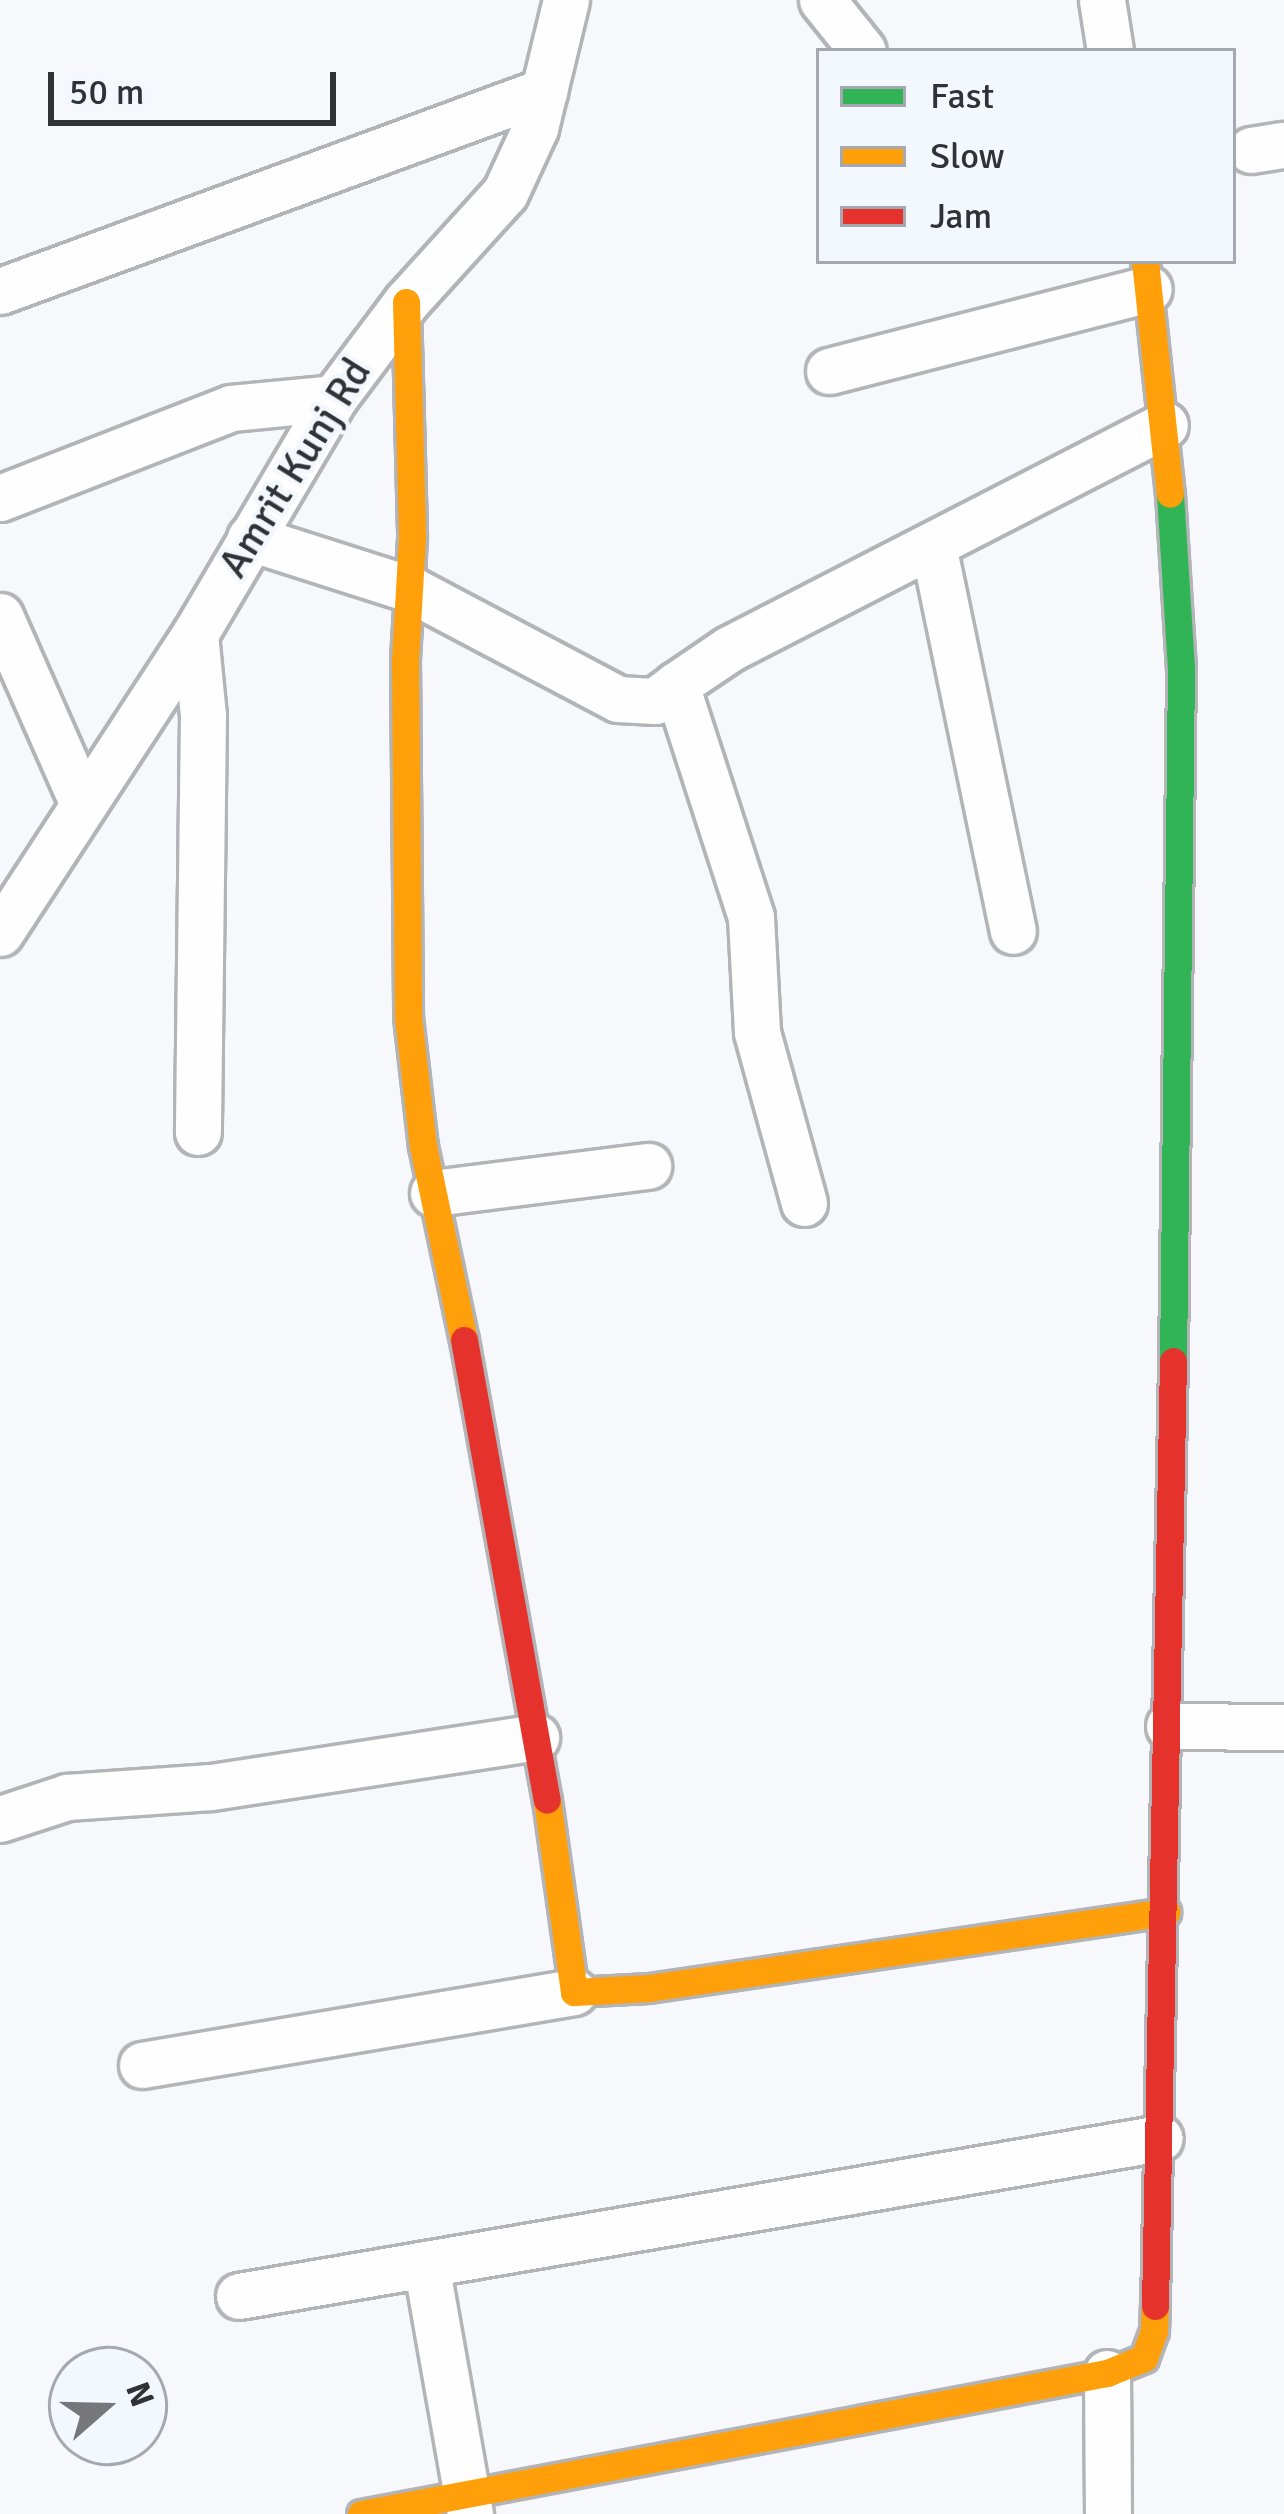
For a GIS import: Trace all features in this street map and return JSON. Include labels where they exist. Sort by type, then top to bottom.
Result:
[{"type":"street","name":"Amrit Kunj Rd","points":[[0,933],[195,634],[334,398],[406,302],[505,193],[535,128],[566,0]]},
{"type":"street","points":[[822,0],[861,48]]},
{"type":"street","points":[[1102,0],[1110,48]]},
{"type":"street","points":[[0,291],[544,91]]},
{"type":"street","points":[[361,2514],[468,2504],[1107,2373],[1144,2358],[1154,2331],[1166,1912],[1181,668],[1166,425],[1147,275],[829,371]]},
{"type":"street","points":[[406,302],[410,589],[403,902],[408,1017],[433,1193],[482,1417],[574,1992]]},
{"type":"street","points":[[0,498],[231,408],[334,398]]},
{"type":"street","points":[[250,538],[410,589],[618,699],[655,701],[729,649],[1166,425]]},
{"type":"street","points":[[933,545],[1013,931]]},
{"type":"street","points":[[0,616],[82,804]]},
{"type":"street","points":[[195,634],[203,715],[199,1132]]},
{"type":"street","points":[[676,685],[752,917],[757,1032],[805,1203]]},
{"type":"street","points":[[433,1193],[648,1166]]},
{"type":"street","points":[[1169,1726],[1284,1726]]},
{"type":"street","points":[[0,1819],[67,1797],[211,1787],[536,1737]]},
{"type":"street","points":[[142,2065],[574,1992],[649,1988],[1166,1912]]},
{"type":"street","points":[[239,2296],[1160,2138]]},
{"type":"street","points":[[426,2264],[468,2504]]},
{"type":"street","points":[[1107,2373],[1108,2514]]},
{"type":"traffic: fast","points":[[1170,494],[1181,668],[1173,1361]]},
{"type":"traffic: slow","points":[[1145,264],[1170,494]]},
{"type":"traffic: slow","points":[[406,302],[412,538],[405,661],[408,1017],[423,1146],[464,1340]]},
{"type":"traffic: slow","points":[[547,1800],[574,1992],[649,1988],[1166,1912]]},
{"type":"traffic: slow","points":[[361,2514],[1107,2373],[1144,2358],[1154,2331],[1155,2306]]},
{"type":"traffic: jam","points":[[464,1340],[547,1800]]},
{"type":"traffic: jam","points":[[1155,2306],[1173,1361]]}]
